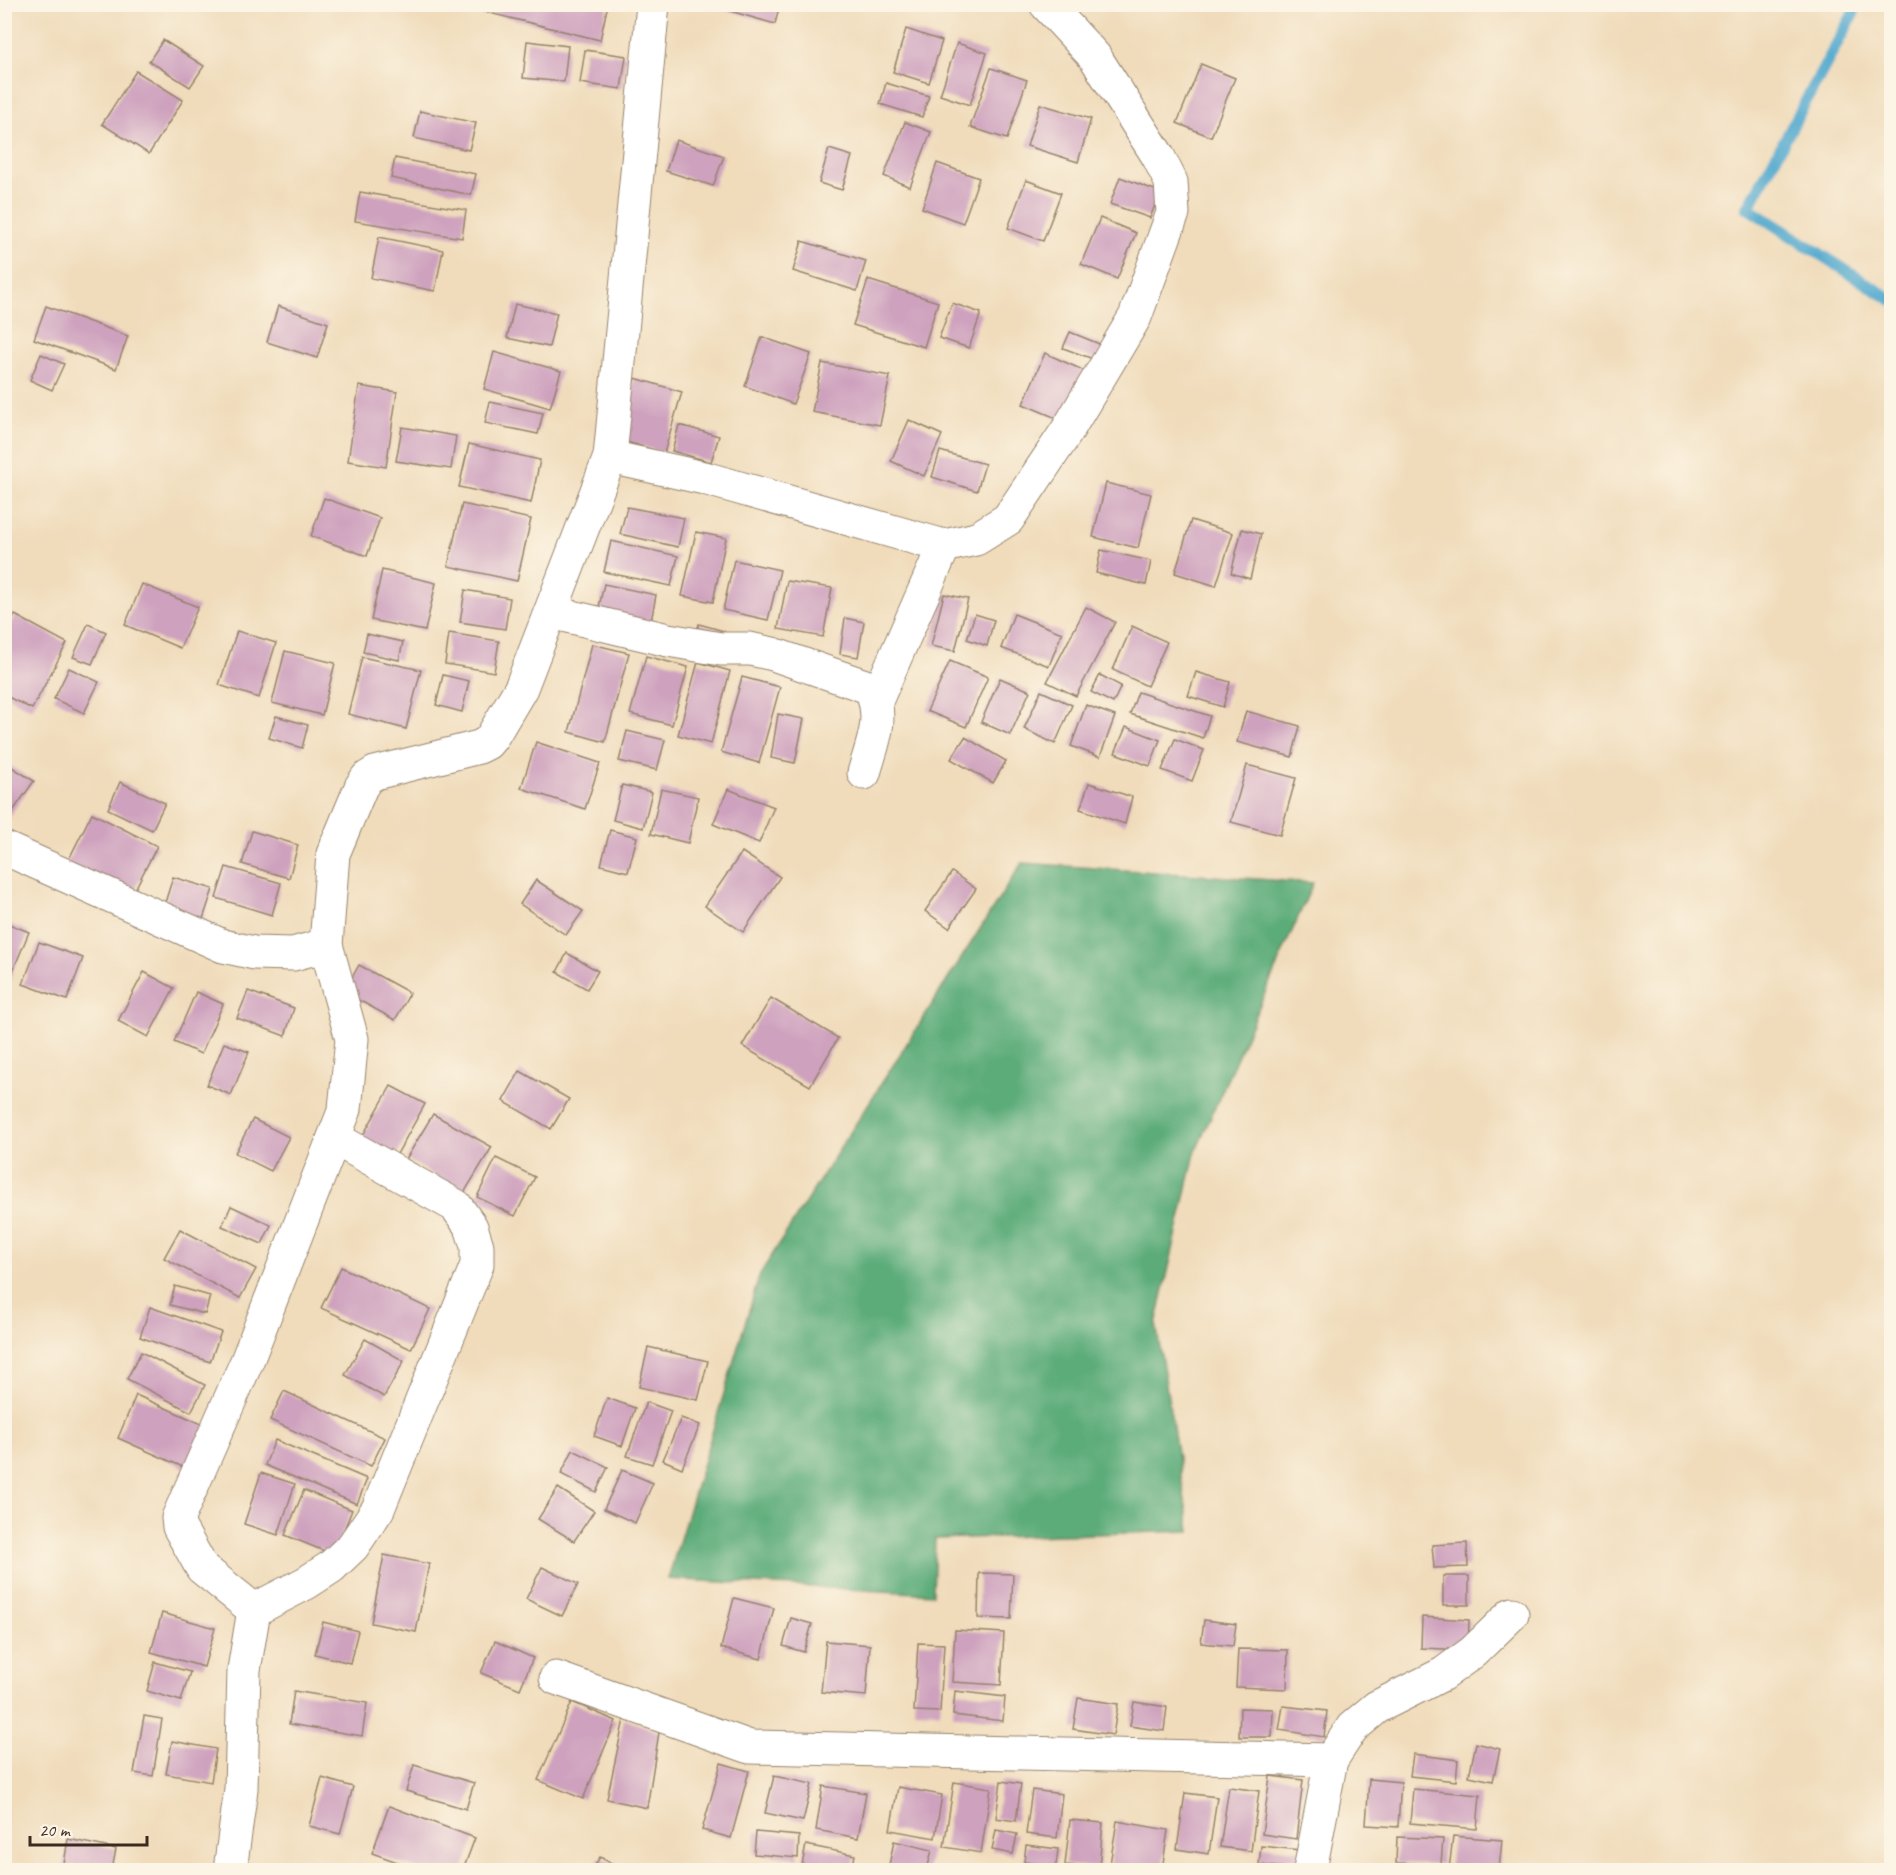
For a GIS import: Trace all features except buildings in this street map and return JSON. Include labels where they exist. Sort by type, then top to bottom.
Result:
[{"type":"street","points":[[254,1610],[202,1569],[179,1527],[178,1518],[247,1360],[345,1109],[352,1040],[326,945],[333,854],[361,787],[367,778],[375,773],[487,743],[521,688],[610,457],[653,4]]},
{"type":"street","points":[[610,457],[704,478],[944,546],[976,539],[1008,519],[1067,431],[1135,317],[1173,213],[1171,182],[1158,156],[1095,57],[1046,4]]},
{"type":"street","points":[[876,701],[944,546]]},
{"type":"street","points":[[551,612],[668,640],[721,650],[750,650],[773,654],[871,688],[876,701],[878,726],[864,773]]},
{"type":"street","points":[[4,848],[223,946],[254,953],[293,954],[326,945]]},
{"type":"street","points":[[254,1610],[331,1567],[353,1546],[378,1509],[477,1265],[477,1246],[471,1227],[456,1206],[334,1138]]},
{"type":"street","points":[[230,1870],[241,1789],[244,1670],[254,1610]]},
{"type":"street","points":[[1310,1870],[1331,1760],[1352,1728],[1377,1707],[1450,1668],[1473,1652],[1512,1614]]},
{"type":"street","points":[[556,1678],[750,1747],[1331,1760]]},
{"type":"green space","points":[[1022,863],[1313,883],[1195,1153],[1156,1324],[1190,1531],[935,1539],[933,1594],[668,1579],[760,1274]]},
{"type":"waterway","points":[[1855,4],[1853,14],[1748,208],[1892,300]]}]
